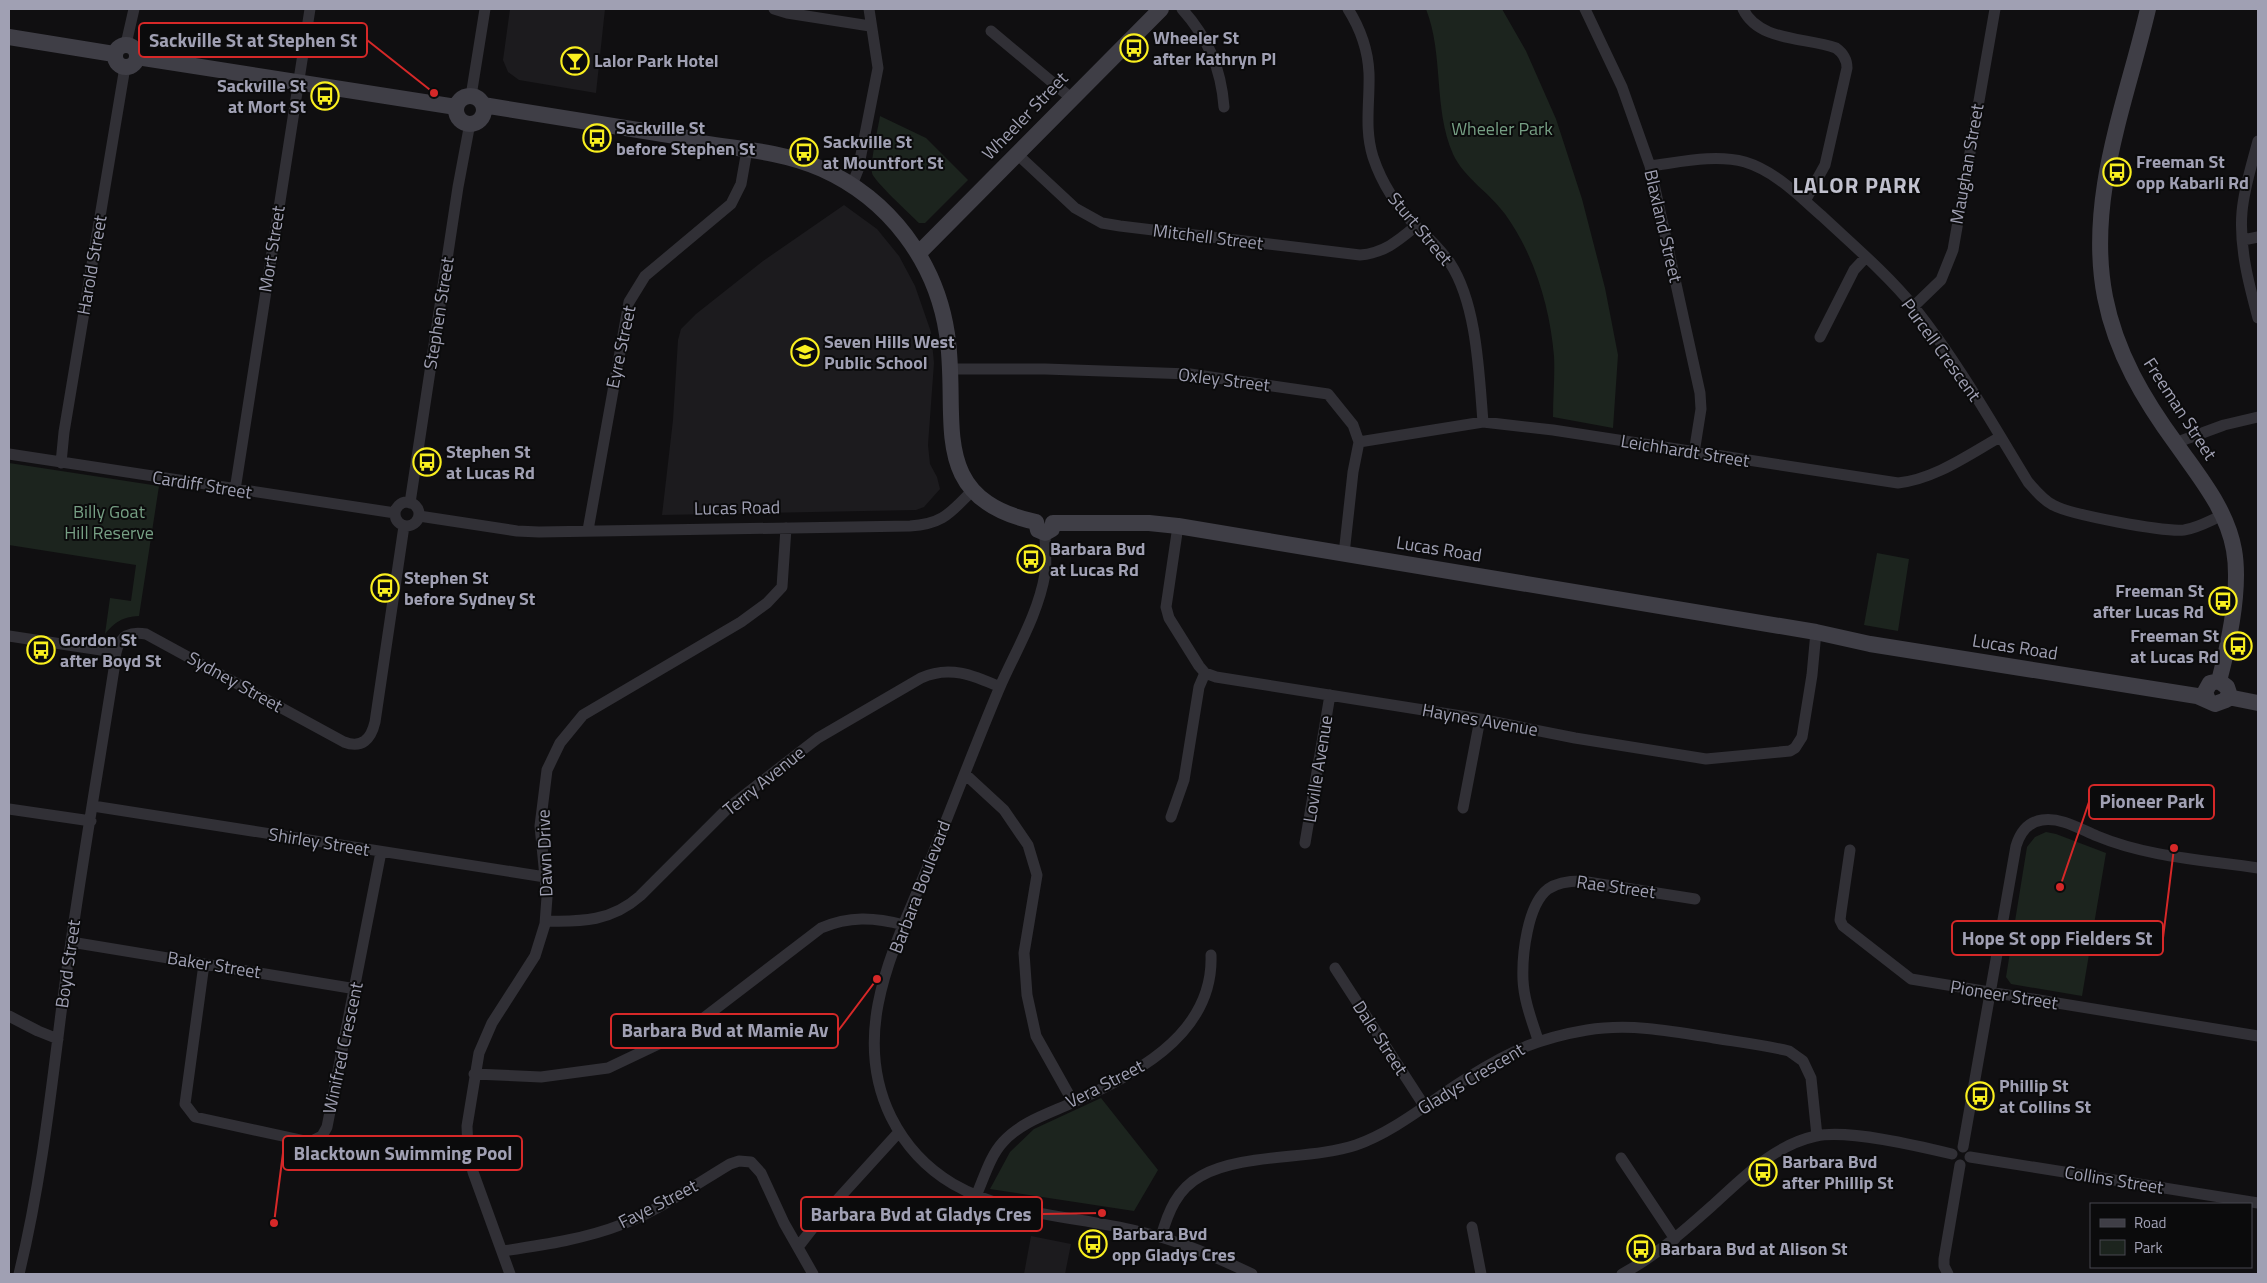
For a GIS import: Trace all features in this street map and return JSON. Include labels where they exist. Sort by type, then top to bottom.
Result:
[{"type":"street","points":[[134,9],[120,49],[118,64],[131,62],[298,81],[456,107],[459,118],[477,110],[694,139],[700,143],[786,157],[814,165],[852,185],[888,214],[919,253],[937,290],[943,314],[950,368],[951,438],[962,474],[972,491]]},
{"type":"street","name":"Mort Street","points":[[235,490],[310,9]]},
{"type":"street","name":"Stephen Street","points":[[410,503],[458,187],[477,110],[485,9]]},
{"type":"street","points":[[774,9],[787,13],[870,26]]},
{"type":"street","points":[[852,185],[858,170],[878,68],[870,26],[869,9]]},
{"type":"street","name":"Wheeler Street","points":[[919,253],[1161,9]]},
{"type":"street","points":[[1182,9],[1199,30],[1211,52],[1221,78],[1224,107]]},
{"type":"street","name":"Sturt Street","points":[[1348,9],[1361,35],[1367,58],[1368,125],[1372,154],[1389,192],[1416,226],[1447,258],[1460,280],[1473,327],[1483,422]]},
{"type":"street","name":"Blaxland Street","points":[[1585,9],[1622,87],[1650,166],[1700,393],[1701,409],[1694,452]]},
{"type":"street","points":[[1743,9],[1750,20],[1762,30],[1836,48],[1845,57],[1847,68],[1825,164],[1820,177],[1805,201]]},
{"type":"street","name":"Maughan Street","points":[[1913,307],[1941,280],[1953,250],[1995,9]]},
{"type":"street","name":"Freeman Street","points":[[2148,9],[2103,189],[2100,221],[2100,261],[2105,298],[2123,356],[2138,387],[2223,515],[2234,551],[2236,570],[2235,596],[2212,688]]},
{"type":"street","points":[[991,31],[1071,98]]},
{"type":"street","points":[[9,37],[120,49]]},
{"type":"street","name":"Harold Street","points":[[61,463],[64,432],[131,62]]},
{"type":"street","points":[[2258,141],[2246,186],[2242,214],[2243,240],[2250,286],[2258,318]]},
{"type":"street","name":"Eyre Street","points":[[588,530],[629,302],[645,276],[731,204],[741,184],[747,150]]},
{"type":"street","name":"Mitchell Street","points":[[1016,154],[1075,208],[1102,223],[1360,255],[1388,248],[1416,226]]},
{"type":"street","name":"Purcell Crescent","points":[[1650,166],[1714,159],[1743,162],[1774,176],[1805,201],[1866,257],[1913,307],[1968,384],[2036,491],[2054,506],[2066,511],[2175,530],[2193,528],[2223,515]]},
{"type":"street","points":[[2243,240],[2258,238]]},
{"type":"street","points":[[1820,337],[1854,270],[1866,257]]},
{"type":"street","name":"Oxley Street","points":[[950,368],[1190,374],[1328,394],[1353,425],[1359,442]]},
{"type":"street","points":[[2175,443],[2224,425],[2258,417]]},
{"type":"street","name":"Leichhardt Street","points":[[1359,442],[1483,422],[1552,430],[1898,484],[1934,474],[2000,437]]},
{"type":"street","points":[[1344,554],[1353,472],[1359,442]]},
{"type":"street","name":"Cardiff Street","points":[[9,454],[395,513]]},
{"type":"street","name":"Lucas Road","points":[[419,516],[517,531],[926,525],[943,519],[972,491],[997,510],[1016,518],[1045,526],[1149,523],[1178,526],[1816,632],[1870,644],[2197,696],[2212,688]]},
{"type":"street","points":[[410,503],[416,506],[419,516],[415,523],[404,526],[396,520],[395,513],[402,504],[410,503]]},
{"type":"street","name":"Sydney Street","points":[[114,652],[118,644],[128,635],[146,634],[344,742],[361,744],[370,737],[375,722],[404,526]]},
{"type":"street","name":"Barbara Boulevard","points":[[1045,526],[1046,559],[1042,586],[1036,606],[1000,687],[904,925],[878,1000],[873,1032],[874,1062],[879,1086],[887,1109],[899,1132],[914,1152],[951,1183],[976,1196],[1003,1205],[1161,1237],[1193,1247],[1252,1274]]},
{"type":"street","points":[[1171,817],[1184,780],[1199,688],[1205,673],[1198,666],[1167,612],[1166,597],[1178,526]]},
{"type":"street","name":"Dawn Drive","points":[[510,1274],[503,1251],[479,1192],[468,1151],[467,1126],[474,1074],[479,1053],[488,1032],[535,956],[542,939],[546,921],[545,876],[540,826],[547,770],[560,743],[583,715],[741,622],[767,603],[782,587],[786,528]]},
{"type":"street","name":"Haynes Avenue","points":[[1205,673],[1216,677],[1480,719],[1575,738],[1706,759],[1783,753],[1795,748],[1802,737],[1812,675],[1816,632]]},
{"type":"street","points":[[9,636],[114,652]]},
{"type":"street","name":"Boyd Street","points":[[19,1274],[31,1229],[55,1074],[72,942],[114,670],[114,652]]},
{"type":"street","name":"Terry Avenue","points":[[546,921],[594,920],[626,907],[640,896],[729,807],[818,738],[921,678],[938,672],[957,671],[1000,687]]},
{"type":"street","points":[[2212,688],[2228,687],[2228,697],[2258,703]]},
{"type":"street","name":"Loville Avenue","points":[[1305,843],[1330,695]]},
{"type":"street","points":[[1463,808],[1480,719]]},
{"type":"street","points":[[965,774],[1004,810],[1028,845],[1038,875],[1024,953],[1027,995],[1036,1036],[1073,1102]]},
{"type":"street","name":"Shirley Street","points":[[93,806],[545,876]]},
{"type":"street","points":[[9,809],[90,821]]},
{"type":"street","points":[[1963,1147],[2016,846],[2022,833],[2031,824],[2043,820],[2052,820],[2129,848],[2258,868]]},
{"type":"street","name":"Pioneer Street","points":[[1850,850],[1840,920],[1847,930],[1911,979],[2258,1036]]},
{"type":"street","name":"Winifred Crescent","points":[[204,964],[184,1104],[195,1117],[310,1142],[322,1136],[327,1127],[356,989],[381,852]]},
{"type":"street","name":"Rae Street","points":[[1538,1040],[1526,997],[1525,945],[1535,907],[1547,889],[1569,881],[1581,881],[1695,899]]},
{"type":"street","points":[[474,1074],[541,1076],[608,1068],[688,1030],[821,928],[836,922],[865,918],[904,925]]},
{"type":"street","name":"Baker Street","points":[[72,942],[356,989]]},
{"type":"street","name":"Vera Street","points":[[976,1196],[996,1153],[1004,1141],[1028,1123],[1124,1077],[1168,1048],[1187,1027],[1208,986],[1211,955]]},
{"type":"street","name":"Dale Street","points":[[1334,968],[1425,1107]]},
{"type":"street","points":[[9,1016],[58,1039]]},
{"type":"street","name":"Gladys Crescent","points":[[1161,1237],[1168,1213],[1176,1198],[1200,1176],[1236,1164],[1356,1145],[1372,1138],[1425,1107],[1469,1077],[1516,1050],[1538,1040],[1586,1030],[1624,1027],[1659,1029],[1789,1051],[1803,1061],[1810,1078],[1817,1136]]},
{"type":"street","points":[[813,1274],[798,1247],[899,1132]]},
{"type":"street","points":[[1622,1274],[1675,1238],[1768,1157],[1788,1146],[1817,1136],[1852,1136],[1952,1154]]},
{"type":"street","points":[[1963,1147],[1969,1152],[1970,1157],[1968,1162],[1960,1165],[1954,1161],[1952,1154],[1956,1148],[1963,1147]]},
{"type":"street","name":"Collins Street","points":[[1970,1157],[2258,1203]]},
{"type":"street","points":[[1621,1158],[1675,1238]]},
{"type":"street","name":"Faye Street","points":[[503,1251],[575,1239],[622,1224],[655,1209],[730,1164],[739,1161],[751,1162],[761,1173],[784,1223],[798,1247]]},
{"type":"street","points":[[1948,1273],[1944,1259],[1960,1165]]},
{"type":"street","points":[[1472,1227],[1481,1274]]},
{"type":"shaded area","points":[[510,9],[605,9],[596,93],[519,80],[508,72],[503,60]]},
{"type":"shaded area","name":"Seven Hills West Public School","points":[[844,205],[877,229],[899,256],[915,286],[931,332],[934,363],[928,445],[930,464],[937,477],[940,489],[924,507],[916,510],[662,515],[673,420],[678,340],[681,329],[696,314],[763,261]]},
{"type":"shaded area","points":[[1031,1236],[1071,1244],[1065,1274],[1024,1274]]},
{"type":"green space","name":"Wheeler Park","points":[[1426,9],[1502,9],[1526,51],[1556,119],[1582,199],[1605,288],[1618,355],[1613,428],[1553,417],[1554,356],[1549,319],[1539,282],[1524,246],[1505,214],[1470,178],[1453,154],[1443,118],[1435,45]]},
{"type":"green space","points":[[880,116],[926,138],[968,180],[925,223],[919,223],[885,190],[872,173],[873,154]]},
{"type":"green space","name":"Billy Goat Hill Reserve","points":[[9,463],[159,486],[139,616],[119,621],[105,634],[110,598],[131,601],[136,565],[9,545]]},
{"type":"green space","points":[[1877,553],[1909,559],[1898,631],[1864,625]]},
{"type":"green space","points":[[2046,832],[2106,853],[2082,996],[2011,984],[2006,977],[2027,847],[2035,837]]},
{"type":"green space","points":[[1101,1098],[1158,1170],[1134,1211],[990,1189],[1010,1152],[1034,1129]]},
{"type":"place","name":"Wheeler St after Kathryn Pl","points":[[1134,48]]},
{"type":"place","name":"Lalor Park Hotel","points":[[575,61]]},
{"type":"place","name":"Sackville St at Stephen St","points":[[434,93]]},
{"type":"place","name":"Sackville St at Mort St","points":[[325,96]]},
{"type":"place","name":"Sackville St before Stephen St","points":[[597,138]]},
{"type":"place","name":"Sackville St at Mountfort St","points":[[804,152]]},
{"type":"place","name":"Freeman St opp Kabarli Rd","points":[[2117,172]]},
{"type":"place","name":"Seven Hills West Public School","points":[[805,352]]},
{"type":"place","name":"Stephen St at Lucas Rd","points":[[427,462]]},
{"type":"place","name":"Barbara Bvd at Lucas Rd","points":[[1031,559]]},
{"type":"place","name":"Stephen St before Sydney St","points":[[385,588]]},
{"type":"place","name":"Freeman St after Lucas Rd","points":[[2223,601]]},
{"type":"place","name":"Freeman St at Lucas Rd","points":[[2238,646]]},
{"type":"place","name":"Gordon St after Boyd St","points":[[41,650]]},
{"type":"place","name":"Hope St opp Fielders St","points":[[2174,848]]},
{"type":"place","name":"Pioneer Park","points":[[2060,887]]},
{"type":"place","name":"Barbara Bvd at Mamie Av","points":[[877,979]]},
{"type":"place","name":"Phillip St at Collins St","points":[[1980,1096]]},
{"type":"place","name":"Barbara Bvd after Phillip St","points":[[1763,1172]]},
{"type":"place","name":"Barbara Bvd at Gladys Cres","points":[[1102,1213]]},
{"type":"place","name":"Blacktown Swimming Pool","points":[[274,1223]]},
{"type":"place","name":"Barbara Bvd opp Gladys Cres","points":[[1093,1244]]},
{"type":"place","name":"Barbara Bvd at Alison St","points":[[1641,1249]]},
{"type":"district","name":"LALOR PARK","points":[[1857,185]]}]
